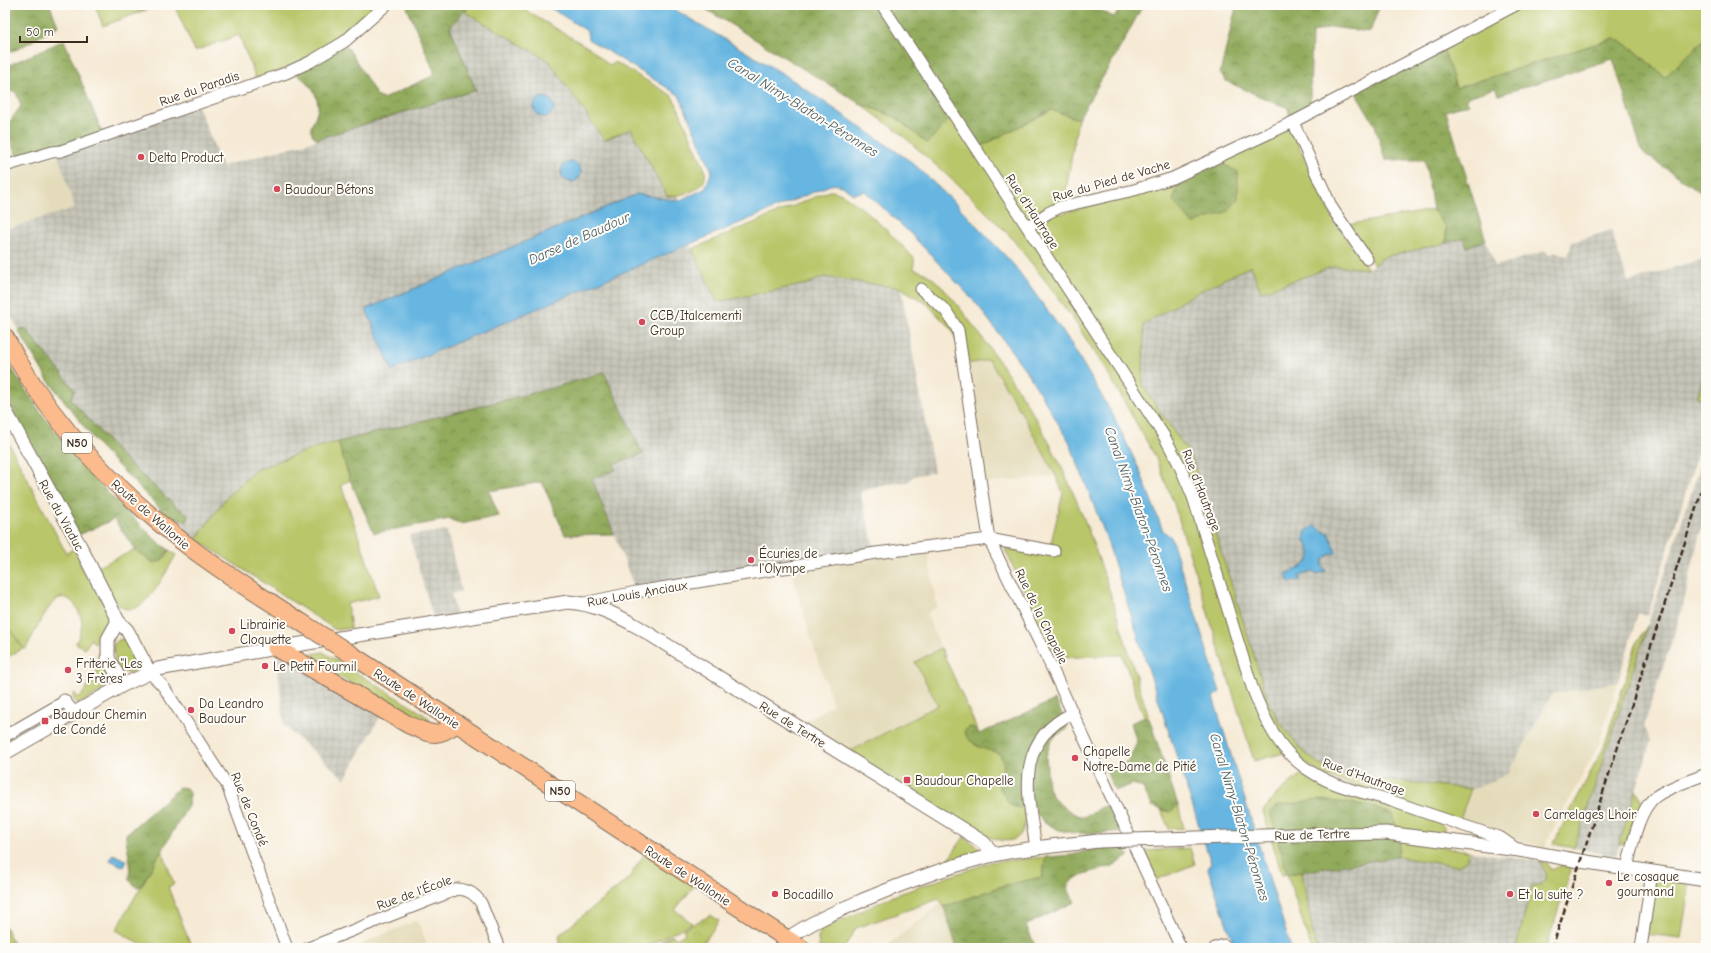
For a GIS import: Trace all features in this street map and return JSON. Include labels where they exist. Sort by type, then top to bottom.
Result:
[{"type":"main road","name":"Route de Wallonie","points":[[5,337],[28,378],[73,439],[117,486],[169,532],[198,554],[304,624],[801,948]]},
{"type":"main road","points":[[276,648],[409,725],[428,733],[437,734],[446,732],[456,724]]},
{"type":"street","name":"Rue du Paradis","points":[[5,166],[52,152],[61,151],[286,73],[310,62],[344,42],[386,5]]},
{"type":"street","name":"Rue d'Hautrage","points":[[882,5],[1164,436],[1179,464],[1193,498],[1252,687],[1263,717],[1273,734],[1285,749],[1302,765],[1329,781],[1501,838],[1519,850]]},
{"type":"street","name":"Rue du Pied de Vache","points":[[1027,227],[1060,207],[1134,190],[1173,178],[1292,122],[1516,5]]},
{"type":"street","points":[[1292,122],[1332,208],[1368,259]]},
{"type":"street","name":"Rue de la Chapelle","points":[[921,289],[950,316],[958,330],[989,539],[1073,714],[1181,948]]},
{"type":"street","name":"Rue du Viaduc","points":[[5,410],[80,546],[118,621],[127,630],[150,673]]},
{"type":"street","name":"Rue Louis Anciaux","points":[[5,753],[123,685],[158,669],[276,648],[568,602],[584,603],[629,593],[876,553],[989,539],[1054,551]]},
{"type":"street","name":"Rue de Tertre","points":[[584,603],[611,612],[638,627],[983,842],[995,855]]},
{"type":"street","points":[[118,621],[108,638],[108,658],[123,685]]},
{"type":"street","name":"Rue de Condé","points":[[150,673],[163,686],[227,785],[287,948]]},
{"type":"street","points":[[5,736],[62,703],[64,700],[75,714]]},
{"type":"street","points":[[1036,848],[1028,796],[1031,759],[1037,743],[1044,733],[1060,720],[1073,714]]},
{"type":"street","points":[[1627,868],[1637,829],[1645,811],[1655,798],[1670,789],[1706,774]]},
{"type":"street","points":[[1445,820],[1453,826],[1457,841],[1465,838],[1468,833],[1464,826]]},
{"type":"street","name":"Rue de Tertre","points":[[787,939],[808,924],[902,884],[941,870],[995,855],[1036,848],[1099,842],[1386,833],[1519,850],[1706,880]]},
{"type":"street","points":[[1641,948],[1652,872]]},
{"type":"street","name":"Rue de l'École","points":[[308,948],[458,889],[470,892],[477,897],[499,948]]},
{"type":"shaded area","points":[[406,5],[469,5],[465,12],[549,61],[603,140],[631,129],[667,196],[679,196],[678,201],[669,201],[392,369],[690,245],[717,302],[807,284],[824,277],[901,288],[934,472],[914,476],[908,482],[886,484],[860,492],[876,553],[636,592],[614,534],[565,535],[542,482],[489,491],[499,516],[461,524],[450,519],[374,533],[350,480],[341,485],[379,596],[347,604],[351,628],[336,630],[200,542],[175,524],[99,446],[48,380],[5,306],[5,229],[75,208],[58,155],[198,106],[222,166],[317,140],[312,135],[310,128],[318,107],[314,91],[304,79],[293,72],[349,49],[377,96],[383,99],[432,76],[434,71]]},
{"type":"shaded area","points":[[58,155],[75,208],[5,229],[5,170]]},
{"type":"shaded area","points":[[1611,230],[1628,282],[1706,258],[1706,369],[1697,397],[1706,400],[1706,425],[1648,615],[1638,613],[1618,682],[1552,694],[1508,774],[1479,787],[1471,789],[1366,779],[1344,775],[1320,765],[1303,751],[1281,724],[1269,703],[1191,456],[1143,386],[1144,324],[1198,292],[1251,266],[1261,292],[1335,266],[1368,269],[1384,257],[1464,239],[1467,247],[1486,240],[1495,266],[1546,251],[1548,255],[1557,252],[1568,256],[1572,242]]},
{"type":"shaded area","points":[[988,360],[1020,410],[1056,476],[984,483],[966,364]]},
{"type":"shaded area","points":[[1700,466],[1706,467],[1706,506],[1682,610],[1644,726],[1651,741],[1616,856],[1574,848]]},
{"type":"shaded area","points":[[447,531],[461,591],[451,594],[457,618],[433,617],[409,535]]},
{"type":"shaded area","points":[[927,550],[937,607],[926,613],[941,648],[915,662],[938,705],[847,753],[800,724],[833,704],[811,639],[791,571]]},
{"type":"shaded area","points":[[276,651],[383,712],[345,779],[284,726]]},
{"type":"shaded area","points":[[1618,682],[1598,746],[1548,839],[1545,848],[1459,821],[1471,789],[1508,774],[1552,694]]},
{"type":"shaded area","points":[[1469,851],[1539,861],[1547,874],[1546,880],[1541,885],[1532,886],[1516,948],[1318,948],[1314,939],[1302,872],[1397,857],[1457,866],[1467,860]]},
{"type":"shaded area","points":[[942,903],[956,945],[953,948],[884,948]]},
{"type":"shaded area","points":[[417,920],[429,948],[363,948],[362,944]]},
{"type":"green space","points":[[5,5],[50,5],[58,26],[18,49],[5,53]]},
{"type":"green space","points":[[95,5],[159,5],[103,26]]},
{"type":"green space","points":[[174,5],[380,5],[350,34],[286,69],[256,79],[239,35],[195,51]]},
{"type":"green space","points":[[406,5],[469,5],[450,27],[476,90],[317,139],[311,132],[311,129],[318,109],[317,97],[311,87],[293,72],[344,46],[349,49],[377,96],[383,99],[432,76],[434,71]]},
{"type":"green space","points":[[469,5],[516,5],[591,49],[610,66],[615,62],[671,95],[676,103],[705,170],[703,182],[699,187],[687,193],[667,196],[631,129],[604,140],[549,61],[465,12]]},
{"type":"green space","points":[[699,5],[1099,5],[1102,11],[1113,17],[1116,15],[1121,5],[1143,5],[1120,48],[1078,119],[1051,110],[978,148],[956,114],[927,143],[895,117],[859,103]]},
{"type":"green space","points":[[1234,5],[1380,5],[1370,32],[1331,27],[1312,33],[1310,98],[1314,107],[1291,118],[1287,107],[1226,81],[1220,73],[1236,7]]},
{"type":"green space","points":[[1525,5],[1706,5],[1706,38],[1665,77],[1632,48],[1615,38],[1456,88],[1443,47]]},
{"type":"green space","points":[[1615,38],[1632,48],[1665,77],[1706,38],[1706,196],[1642,152],[1613,59],[1499,95],[1495,88],[1466,99],[1469,104],[1446,111],[1486,240],[1467,247],[1464,239],[1446,243],[1446,227],[1433,210],[1425,160],[1385,160],[1375,125],[1356,93],[1443,47],[1456,88]]},
{"type":"green space","points":[[64,40],[103,134],[17,159],[6,127],[21,106],[16,92],[5,91],[5,67]]},
{"type":"green space","points":[[859,103],[895,117],[927,143],[956,114],[978,148],[1051,110],[1078,119],[1064,202],[1059,214],[1105,202],[1290,127],[1333,219],[1368,269],[1335,266],[1261,292],[1251,266],[1198,292],[1144,324],[1143,386],[1191,456],[1269,703],[1281,724],[1303,751],[1320,765],[1344,775],[1471,789],[1459,821],[1325,776],[1288,752],[1254,761],[1174,504],[1155,456],[1106,370],[1048,284],[1010,236],[969,195],[900,133]]},
{"type":"green space","points":[[1218,161],[1238,172],[1238,198],[1229,211],[1193,224],[1173,201],[1179,180]]},
{"type":"green space","points":[[829,191],[838,192],[861,207],[914,258],[914,269],[926,274],[942,287],[981,336],[1028,405],[1068,480],[1082,513],[1106,581],[1149,718],[1144,717],[1122,655],[1055,658],[1005,549],[1061,556],[1061,549],[1050,547],[1063,493],[1056,476],[1020,410],[989,360],[966,364],[952,330],[927,304],[901,288],[824,277],[807,284],[717,302],[692,249]]},
{"type":"green space","points":[[1433,210],[1446,227],[1446,243],[1384,257],[1374,265],[1345,225]]},
{"type":"green space","points":[[25,328],[75,390],[71,399],[121,456],[178,508],[188,514],[187,522],[176,517],[174,519],[170,519],[99,446],[48,380],[18,330]]},
{"type":"green space","points":[[5,356],[37,407],[74,455],[136,521],[158,542],[169,550],[161,561],[154,563],[135,550],[114,519],[79,535],[5,398]]},
{"type":"green space","points":[[1706,369],[1706,400],[1697,397]]},
{"type":"green space","points":[[604,372],[643,454],[614,464],[616,470],[592,479],[614,534],[565,535],[542,482],[489,491],[499,516],[461,524],[450,519],[374,533],[350,480],[338,442],[556,387]]},
{"type":"green space","points":[[5,436],[66,553],[76,548],[110,618],[95,644],[91,639],[85,649],[76,643],[82,625],[80,615],[74,604],[66,598],[56,600],[48,609],[25,650],[5,623]]},
{"type":"green space","points":[[338,442],[350,480],[341,485],[379,596],[347,604],[351,628],[336,630],[196,539],[226,498],[255,470],[317,447]]},
{"type":"green space","points":[[135,550],[154,563],[166,557],[169,550],[176,555],[159,584],[143,603],[135,608],[126,609],[117,603],[108,591],[97,567]]},
{"type":"green space","points":[[5,623],[23,648],[5,659]]},
{"type":"green space","points":[[1648,625],[1574,848],[1553,844],[1604,747],[1637,642]]},
{"type":"green space","points":[[121,639],[125,639],[136,660],[133,672],[123,672],[118,666],[113,648],[115,643]]},
{"type":"green space","points":[[941,648],[977,729],[970,727],[975,745],[1000,754],[1005,767],[1025,804],[1026,811],[1023,830],[1015,839],[1005,841],[986,836],[847,753],[938,705],[915,662]]},
{"type":"green space","points":[[101,651],[103,651],[109,673],[108,685],[98,693],[79,704],[76,703],[73,697],[74,693],[80,698],[102,663],[97,656]]},
{"type":"green space","points":[[323,652],[429,718],[429,724],[427,725],[308,660],[311,654]]},
{"type":"green space","points":[[1055,700],[1067,724],[1066,730],[1055,736],[1050,744],[1046,756],[1048,788],[1053,797],[1062,806],[1076,815],[1084,817],[1113,801],[1127,831],[1080,833],[1062,831],[1045,822],[1031,808],[1025,806],[1019,808],[1010,805],[996,781],[1004,766],[1000,754],[974,744],[966,736],[964,731],[970,727],[977,729],[979,734]]},
{"type":"green space","points":[[1144,717],[1149,718],[1178,805],[1171,812],[1152,806],[1143,788],[1133,784],[1115,791],[1106,771],[1128,761],[1137,743],[1131,723]]},
{"type":"green space","points":[[1303,773],[1327,786],[1440,823],[1444,827],[1443,847],[1469,851],[1466,861],[1457,866],[1397,857],[1400,843],[1282,875],[1263,811],[1278,793]]},
{"type":"green space","points":[[180,787],[186,788],[190,795],[188,806],[141,886],[137,887],[129,880],[130,863],[126,834]]},
{"type":"green space","points":[[1636,790],[1644,805],[1628,844],[1619,844]]},
{"type":"green space","points":[[1320,800],[1367,805],[1392,814],[1400,843],[1397,857],[1287,874],[1270,812],[1280,805]]},
{"type":"green space","points":[[1178,805],[1184,828],[1169,829],[1161,810],[1171,812]]},
{"type":"green space","points":[[964,837],[980,848],[981,853],[945,864]]},
{"type":"green space","points":[[1099,848],[1126,848],[1129,856],[1114,865],[1087,873],[1075,879],[1067,888],[1075,902],[1026,925],[1036,948],[957,948],[944,907],[1002,886],[1042,877],[1046,857],[1072,855]]},
{"type":"green space","points":[[1190,848],[1195,864],[1156,880],[1143,851]]},
{"type":"green space","points":[[162,850],[174,884],[168,887],[192,948],[147,948],[116,930]]},
{"type":"green space","points":[[645,853],[694,886],[675,910],[692,923],[643,948],[561,948],[559,935],[628,879]]},
{"type":"green space","points":[[1046,857],[1042,877],[1002,886],[944,907],[939,899],[856,928],[844,948],[819,947],[818,938],[821,930],[896,895],[991,862]]},
{"type":"green space","points":[[1539,861],[1547,863],[1552,870],[1562,865],[1572,867],[1546,948],[1516,948],[1532,885],[1541,885],[1547,876]]},
{"type":"green space","points":[[1302,872],[1314,938],[1318,948],[1311,948],[1287,874]]},
{"type":"green space","points":[[1654,878],[1690,883],[1681,938],[1645,934]]},
{"type":"green space","points":[[711,915],[719,921],[700,948],[672,948],[661,941],[673,935],[676,939],[685,934],[683,929]]},
{"type":"green space","points":[[5,926],[15,948],[5,948]]},
{"type":"water","points":[[546,5],[667,5],[785,75],[913,163],[958,206],[1014,265],[1069,340],[1114,417],[1140,471],[1163,531],[1171,537],[1220,692],[1213,697],[1291,948],[1235,948],[1208,869],[1211,863],[1105,534],[1069,441],[1029,375],[977,304],[911,234],[865,191],[853,194],[840,185],[830,185],[392,370],[366,309],[637,194],[678,201],[705,189],[712,171],[679,95],[588,39],[587,31]]},
{"type":"water","points":[[544,97],[551,100],[554,107],[551,114],[544,117],[537,114],[534,107],[537,100]]},
{"type":"water","points":[[571,162],[578,165],[581,172],[578,179],[571,182],[564,179],[561,172],[564,165]]},
{"type":"water","points":[[1314,526],[1318,527],[1323,532],[1329,533],[1336,553],[1324,558],[1322,566],[1326,571],[1318,574],[1313,571],[1300,575],[1300,580],[1289,583],[1286,574],[1300,568],[1309,559],[1310,554],[1305,536],[1306,531]]},
{"type":"water","points":[[113,854],[127,861],[124,867],[110,860]]},
{"type":"railway","points":[[1552,948],[1706,478]]},
{"type":"place","name":"Delta Product","points":[[141,157]]},
{"type":"place","name":"Baudour Bétons","points":[[277,189]]},
{"type":"place","name":"CCB/Italcementi Group","points":[[642,322]]},
{"type":"place","name":"Écuries de l'Olympe","points":[[751,560]]},
{"type":"place","name":"Librairie Cloquette","points":[[232,631]]},
{"type":"place","name":"Le Petit Fournil","points":[[265,666]]},
{"type":"place","name":"Friterie \"Les 3 Frères\"","points":[[68,670]]},
{"type":"place","name":"Da Leandro Baudour","points":[[191,710]]},
{"type":"place","name":"Baudour Chemin de Condé","points":[[45,721]]},
{"type":"place","name":"Chapelle Notre-Dame de Pitié","points":[[1075,758]]},
{"type":"place","name":"Baudour Chapelle","points":[[907,780]]},
{"type":"place","name":"Carrelages Lhoir","points":[[1536,814]]},
{"type":"place","name":"Le cosaque gourmand","points":[[1609,883]]},
{"type":"place","name":"Bocadillo","points":[[775,894]]},
{"type":"place","name":"Et la suite ?","points":[[1510,894]]},
{"type":"water label","name":"Canal Nimy-Blaton-Péronnes","points":[[803,107]]},
{"type":"water label","name":"Darse de Baudour","points":[[579,238]]},
{"type":"water label","name":"Canal Nimy-Blaton-Péronnes","points":[[1139,509]]},
{"type":"water label","name":"Canal Nimy-Blaton-Péronnes","points":[[1240,817]]}]
